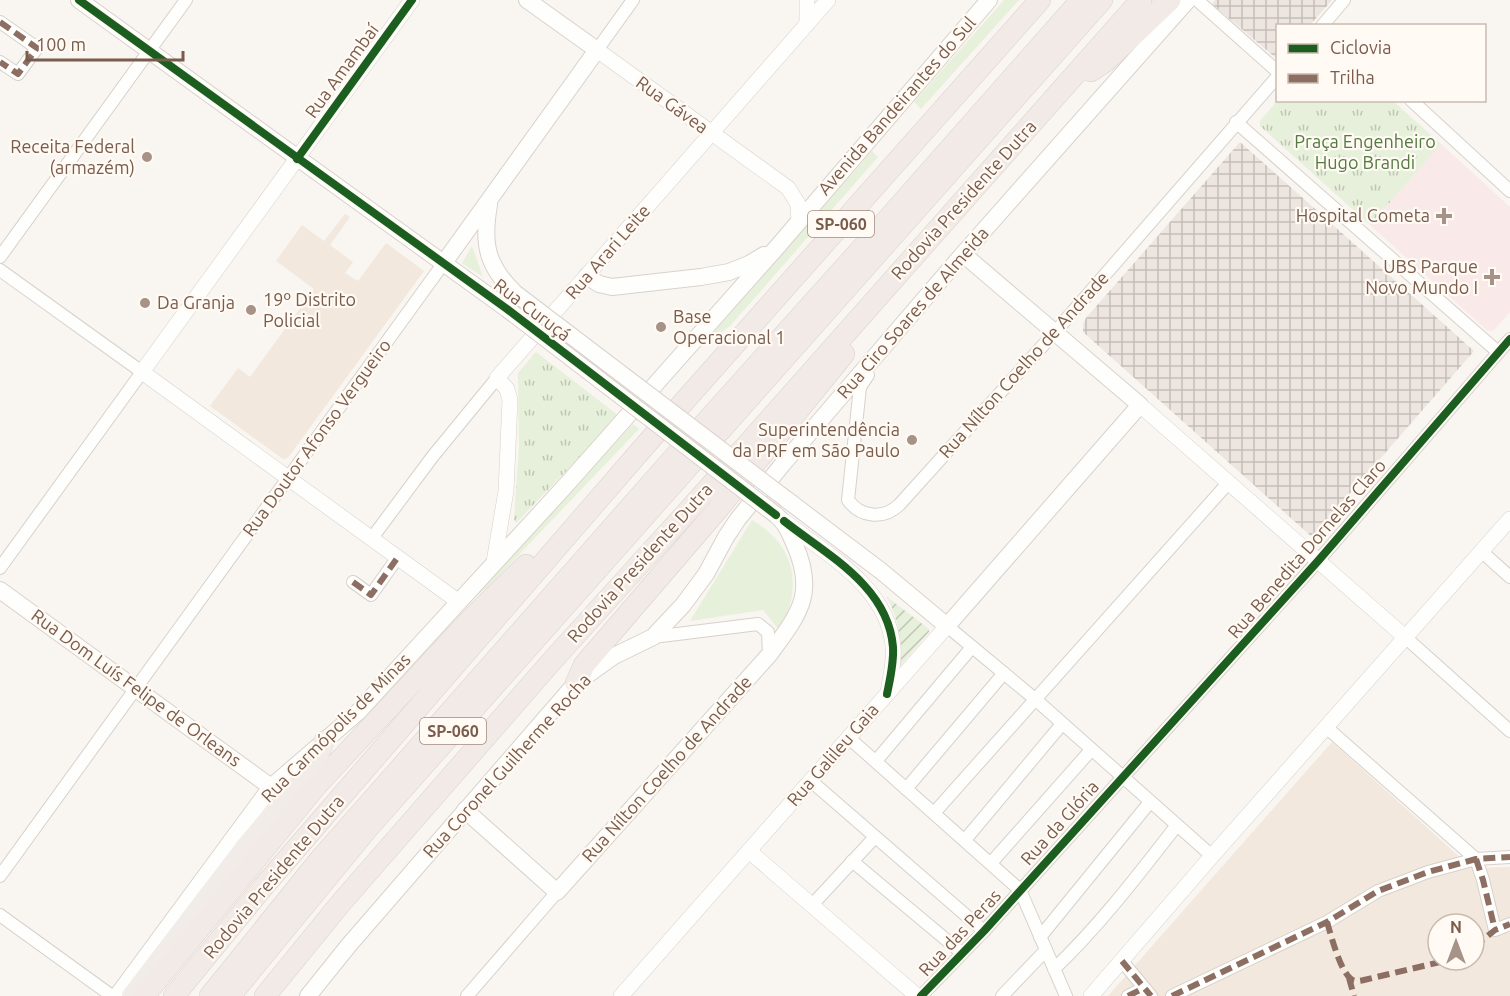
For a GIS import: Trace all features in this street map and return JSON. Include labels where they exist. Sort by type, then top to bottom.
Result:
[{"type":"highway","name":"Rodovia Presidente Dutra","points":[[174,996],[263,887],[642,448],[1040,0]]},
{"type":"highway","name":"Rodovia Presidente Dutra","points":[[215,995],[349,826],[1081,0]]},
{"type":"highway","name":"Rodovia Presidente Dutra","points":[[215,995],[309,897],[1101,0]]},
{"type":"highway","name":"Rodovia Presidente Dutra","points":[[265,996],[394,841],[551,662],[1141,0]]},
{"type":"highway","points":[[1061,92],[1106,61],[1170,0]]},
{"type":"highway","points":[[576,684],[584,665],[718,509],[842,356],[862,327],[875,298]]},
{"type":"highway","points":[[144,996],[316,786],[473,617],[544,547],[627,458],[642,448]]},
{"type":"highway","points":[[132,996],[245,848],[315,764],[324,741]]},
{"type":"main road","name":"Rua Curuçá","points":[[79,0],[507,309],[780,518]]},
{"type":"main road","name":"Rua Gávea","points":[[527,0],[597,50]]},
{"type":"main road","name":"Avenida Bandeirantes do Sul","points":[[494,562],[661,380],[989,0]]},
{"type":"main road","name":"Rua Ciro Soares de Almeida","points":[[652,637],[696,590],[726,537],[782,465],[963,254],[1188,0]]},
{"type":"main road","name":"Rua Doutor Afonso Vergueiro","points":[[443,264],[597,50]]},
{"type":"main road","name":"Rua Curuçá","points":[[489,199],[485,229],[492,265],[515,293],[880,571],[947,626]]},
{"type":"main road","points":[[587,276],[599,284],[612,287],[701,277],[739,269],[778,246]]},
{"type":"main road","points":[[963,254],[1140,405]]},
{"type":"main road","name":"Rua Galileu Gaia","points":[[947,626],[1140,405]]},
{"type":"main road","name":"Rua Nílton Coelho de Andrade","points":[[557,892],[769,655],[797,616],[804,596],[804,576],[800,556],[780,518]]},
{"type":"main road","name":"Rua Carmópolis de Minas","points":[[117,996],[271,787],[357,712],[494,562]]},
{"type":"main road","name":"Rua Dom Luís Felipe de Orleans","points":[[0,590],[271,787]]},
{"type":"main road","name":"Rua Coronel Guilherme Rocha","points":[[308,996],[349,945],[576,684],[614,656],[652,637]]},
{"type":"main road","points":[[465,810],[557,892]]},
{"type":"street","points":[[0,257],[186,0]]},
{"type":"street","name":"Rua Amambaí","points":[[0,568],[412,0]]},
{"type":"street","name":"Rua Doutor Afonso Vergueiro","points":[[597,50],[633,0]]},
{"type":"street","points":[[807,0],[807,24]]},
{"type":"street","name":"Rua Arari Leite","points":[[372,538],[433,456],[497,378],[828,0]]},
{"type":"street","points":[[1197,0],[1276,72]]},
{"type":"street","points":[[1325,24],[1344,0]]},
{"type":"street","points":[[0,22],[37,48],[18,74],[0,62]]},
{"type":"street","name":"Rua Gávea","points":[[597,50],[788,188],[798,204],[799,221]]},
{"type":"street","name":"Rua Nílton Coelho de Andrade","points":[[868,365],[868,375],[860,387],[848,500],[861,511],[877,516],[896,509],[1056,331],[1276,76]]},
{"type":"street","points":[[1413,102],[1510,191]]},
{"type":"street","points":[[1236,122],[1498,352]]},
{"type":"street","name":"Rua Doutor Afonso Vergueiro","points":[[0,876],[443,264]]},
{"type":"street","points":[[0,270],[459,602]]},
{"type":"street","name":"Rua Benedita Dornelas Claro","points":[[1122,776],[1318,561],[1510,339]]},
{"type":"street","points":[[494,562],[506,491],[510,400],[507,389],[497,378]]},
{"type":"street","points":[[1140,405],[1510,731]]},
{"type":"street","points":[[934,813],[1229,482]]},
{"type":"street","name":"Rua Curuçá","points":[[780,518],[858,578],[873,594],[884,611],[893,645],[887,694]]},
{"type":"street","points":[[1091,996],[1510,519]]},
{"type":"street","points":[[1481,551],[1510,577]]},
{"type":"street","points":[[353,582],[371,595],[398,557]]},
{"type":"street","name":"Rua Coronel Guilherme Rocha","points":[[652,637],[758,624],[768,632],[769,655]]},
{"type":"street","points":[[947,626],[1035,699],[1212,856]]},
{"type":"street","name":"Rua Galileu Gaia","points":[[621,996],[947,626]]},
{"type":"street","points":[[876,761],[972,646]]},
{"type":"street","points":[[906,789],[1004,673]]},
{"type":"street","points":[[965,840],[1062,724]]},
{"type":"street","points":[[1326,727],[1476,859],[1484,880],[1495,930],[1510,924]]},
{"type":"street","points":[[849,738],[1020,890],[1066,996]]},
{"type":"street","points":[[992,863],[1091,750]]},
{"type":"street","name":"Rua da Glória","points":[[1020,890],[1122,776]]},
{"type":"street","points":[[811,781],[984,931]]},
{"type":"street","points":[[1040,937],[1150,802]]},
{"type":"street","points":[[1054,969],[1081,944],[1110,911],[1177,825]]},
{"type":"street","points":[[812,905],[875,837]]},
{"type":"street","points":[[749,851],[919,996]]},
{"type":"street","points":[[1172,996],[1327,922],[1378,891],[1428,872],[1476,859],[1510,857]]},
{"type":"street","points":[[852,861],[962,953]]},
{"type":"street","name":"Rua das Peras","points":[[919,996],[984,931],[1020,890]]},
{"type":"street","name":"Rua Nílton Coelho de Andrade","points":[[467,996],[557,892]]},
{"type":"street","points":[[0,915],[112,996]]},
{"type":"street","points":[[1002,996],[1046,950]]},
{"type":"street","points":[[1122,961],[1148,992],[1128,996]]},
{"type":"shaded area","points":[[1215,0],[1332,0],[1311,24],[1276,24],[1276,58],[1212,4]]},
{"type":"shaded area","points":[[1240,142],[1474,351],[1312,537],[1083,332],[1086,318]]},
{"type":"shaded area","name":"Hospital Cometa","points":[[1441,144],[1510,207],[1510,312],[1493,331],[1488,331],[1370,225]]},
{"type":"shaded area","points":[[345,214],[350,217],[330,245],[353,262],[345,273],[358,281],[386,243],[424,271],[288,458],[283,459],[210,406],[238,368],[250,377],[314,289],[276,261],[302,225],[324,241]]},
{"type":"shaded area","points":[[1332,742],[1472,868],[1510,867],[1510,996],[1108,996]]},
{"type":"green space","points":[[1004,0],[1019,0],[921,109],[914,102]]},
{"type":"green space","name":"Praça Engenheiro Hugo Brandi","points":[[1276,102],[1394,102],[1441,144],[1370,225],[1260,126],[1260,121]]},
{"type":"green space","points":[[872,151],[878,157],[730,326],[700,348]]},
{"type":"green space","points":[[472,246],[483,277],[462,263]]},
{"type":"green space","points":[[536,352],[619,416],[516,523],[514,519],[519,447],[518,373]]},
{"type":"green space","points":[[633,424],[639,429],[491,584],[466,605]]},
{"type":"green space","points":[[752,520],[767,530],[778,542],[791,568],[792,598],[780,631],[763,610],[690,621]]},
{"type":"green space","points":[[887,597],[929,629],[929,632],[900,666],[900,647],[895,615]]},
{"type":"marked path","points":[[0,22],[37,48],[18,74],[0,62]]},
{"type":"marked path","points":[[353,582],[371,595],[398,557]]},
{"type":"marked path","points":[[1172,996],[1327,922],[1378,891],[1428,872],[1476,859],[1510,857]]},
{"type":"marked path","points":[[1476,859],[1495,930]]},
{"type":"marked path","points":[[1327,922],[1343,969],[1354,981],[1426,965]]},
{"type":"marked path","points":[[1486,937],[1495,930],[1510,924]]},
{"type":"marked path","points":[[1122,961],[1151,996]]},
{"type":"marked path","points":[[1349,978],[1354,996]]},
{"type":"marked path","points":[[1128,996],[1144,988]]},
{"type":"cycle path","points":[[79,0],[507,309],[776,515]]},
{"type":"cycle path","points":[[297,159],[412,0]]},
{"type":"cycle path","points":[[921,996],[984,931],[1318,561],[1510,339]]},
{"type":"cycle path","points":[[784,521],[853,574],[880,606],[889,625],[893,647],[887,694]]},
{"type":"place","name":"Receita Federal (armazém)","points":[[147,157]]},
{"type":"place","name":"Hospital Cometa","points":[[1444,216]]},
{"type":"place","name":"UBS Parque Novo Mundo I","points":[[1492,277]]},
{"type":"place","name":"Da Granja","points":[[145,303]]},
{"type":"place","name":"19º Distrito Policial","points":[[251,310]]},
{"type":"place","name":"Base Operacional 1","points":[[661,327]]},
{"type":"place","name":"Superintendência da PRF em São Paulo","points":[[912,440]]}]
